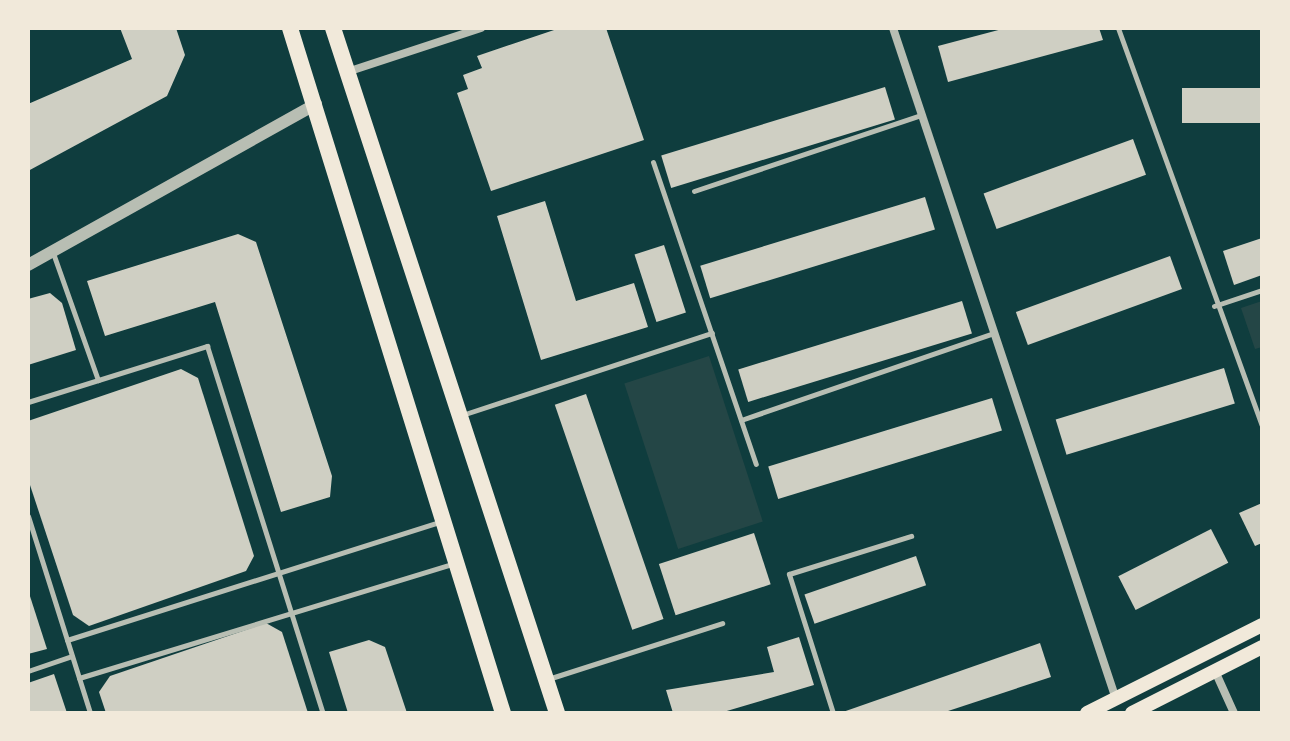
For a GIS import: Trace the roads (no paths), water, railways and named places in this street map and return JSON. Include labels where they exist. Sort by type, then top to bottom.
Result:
[{"type":"main road","points":[[290,28],[503,713]]},
{"type":"main road","points":[[333,28],[557,713]]},
{"type":"main road","points":[[1087,713],[1262,625]]},
{"type":"main road","points":[[1132,713],[1262,647]]},
{"type":"street","points":[[347,72],[481,28]]},
{"type":"street","points":[[893,28],[1116,699]]},
{"type":"street","points":[[28,265],[316,104]]},
{"type":"street","points":[[1215,671],[1234,713]]},
{"type":"lane","points":[[1118,28],[1213,306],[1262,425]]},
{"type":"lane","points":[[694,191],[922,115]]},
{"type":"lane","points":[[653,162],[756,464]]},
{"type":"lane","points":[[53,253],[98,380]]},
{"type":"lane","points":[[1213,306],[1262,290]]},
{"type":"lane","points":[[741,420],[994,332]]},
{"type":"lane","points":[[460,416],[712,333]]},
{"type":"lane","points":[[28,402],[207,346],[323,713]]},
{"type":"lane","points":[[28,516],[90,713]]},
{"type":"lane","points":[[67,640],[443,521]]},
{"type":"lane","points":[[833,713],[789,574],[911,536]]},
{"type":"lane","points":[[79,678],[456,563]]},
{"type":"lane","points":[[546,679],[722,623]]},
{"type":"lane","points":[[28,671],[72,656]]}]
